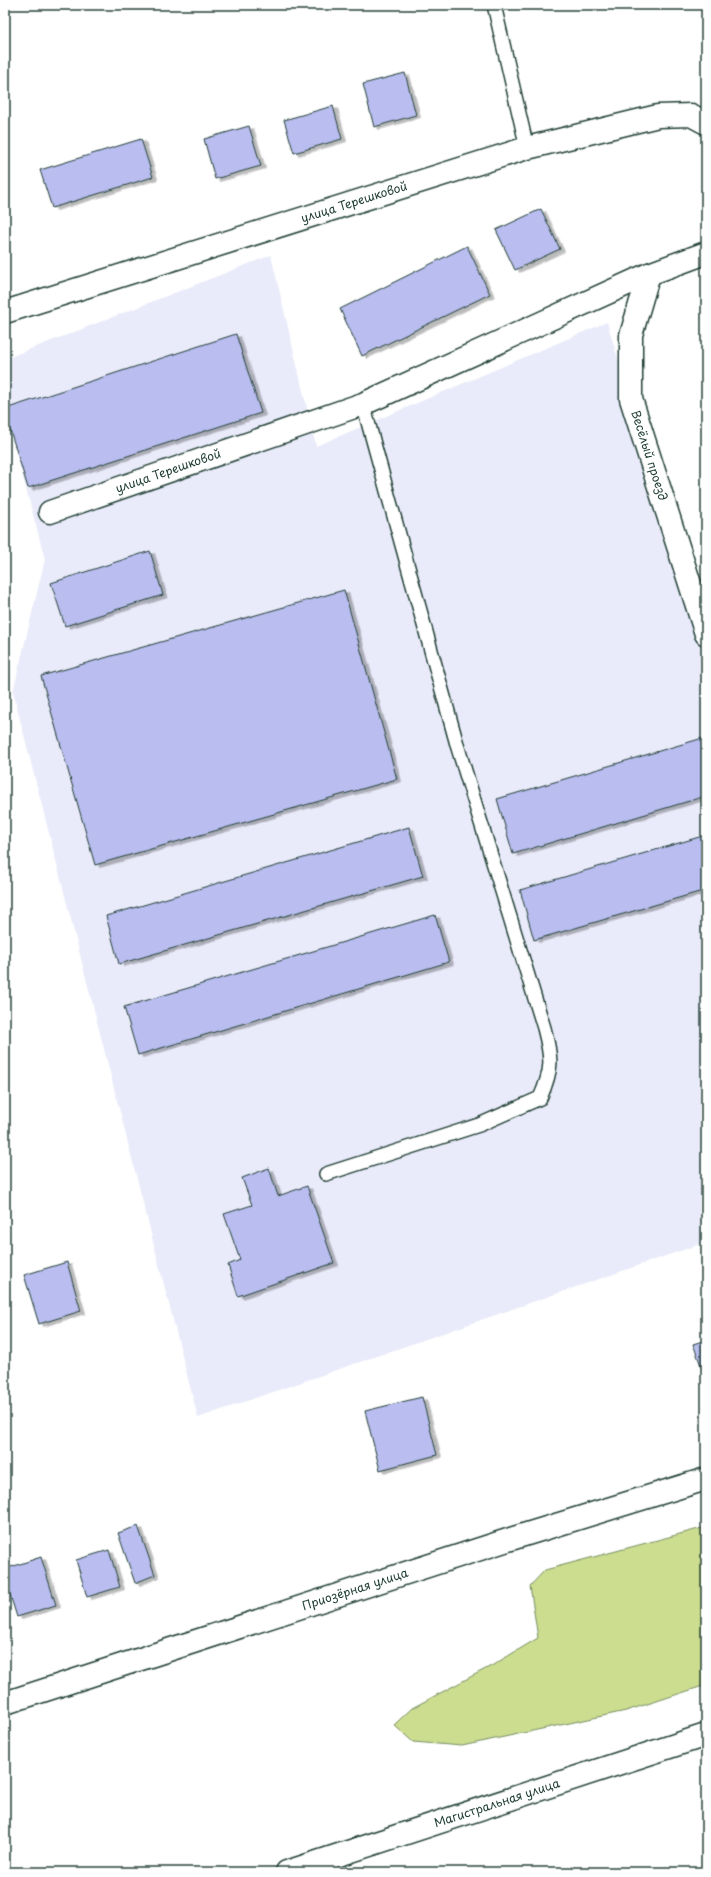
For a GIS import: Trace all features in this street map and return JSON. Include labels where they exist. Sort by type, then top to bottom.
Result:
[{"type":"street","name":"улица Терешковой","points":[[5,312],[527,148],[658,116],[691,115],[706,123]]},
{"type":"street","name":"улица Терешковой","points":[[50,512],[363,404],[649,274],[706,253]]},
{"type":"street","name":"Весёлый проезд","points":[[649,274],[631,335],[631,399],[706,634]]},
{"type":"street","name":"Приозёрная улица","points":[[5,1703],[506,1541],[706,1479]]},
{"type":"street","name":"Магистральная улица","points":[[287,1872],[706,1735]]},
{"type":"lane","points":[[494,5],[527,148]]},
{"type":"lane","points":[[326,1174],[479,1125],[540,1098],[549,1079],[550,1054],[544,1028],[458,748],[363,404]]},
{"type":"shaded area","points":[[271,255],[316,446],[607,322],[706,652],[706,1242],[198,1418],[13,692],[45,559],[5,411],[5,359]]},
{"type":"green space","points":[[706,1527],[706,1685],[626,1711],[462,1746],[413,1742],[394,1725],[412,1708],[493,1665],[538,1638],[530,1586],[545,1570]]},
{"type":"building","points":[[405,73],[416,115],[374,127],[363,84]]},
{"type":"building","points":[[333,106],[342,139],[294,153],[284,120]]},
{"type":"building","points":[[249,126],[261,166],[215,179],[204,139]]},
{"type":"building","points":[[141,139],[153,177],[52,208],[40,170]]},
{"type":"building","points":[[541,209],[560,249],[515,270],[496,230]]},
{"type":"building","points":[[467,246],[490,294],[362,356],[340,309]]},
{"type":"building","points":[[236,334],[261,413],[28,488],[5,414],[5,409]]},
{"type":"building","points":[[150,551],[163,595],[65,626],[51,583]]},
{"type":"building","points":[[344,590],[397,779],[95,865],[41,676]]},
{"type":"building","points":[[703,738],[706,749],[706,796],[513,854],[497,799]]},
{"type":"building","points":[[409,827],[423,876],[119,964],[106,916]]},
{"type":"building","points":[[706,835],[706,890],[534,940],[520,890]]},
{"type":"building","points":[[435,915],[449,962],[138,1055],[124,1007]]},
{"type":"building","points":[[269,1168],[278,1196],[307,1186],[334,1263],[238,1296],[228,1265],[240,1260],[224,1214],[252,1205],[242,1178]]},
{"type":"building","points":[[67,1262],[81,1311],[39,1324],[24,1275]]},
{"type":"building","points":[[706,1340],[706,1379],[693,1344]]},
{"type":"building","points":[[422,1397],[437,1455],[380,1470],[365,1411]]},
{"type":"building","points":[[138,1526],[155,1575],[135,1583],[118,1533]]},
{"type":"building","points":[[109,1550],[120,1587],[87,1597],[76,1560]]},
{"type":"building","points":[[41,1557],[56,1605],[17,1617],[5,1579],[5,1569]]}]
